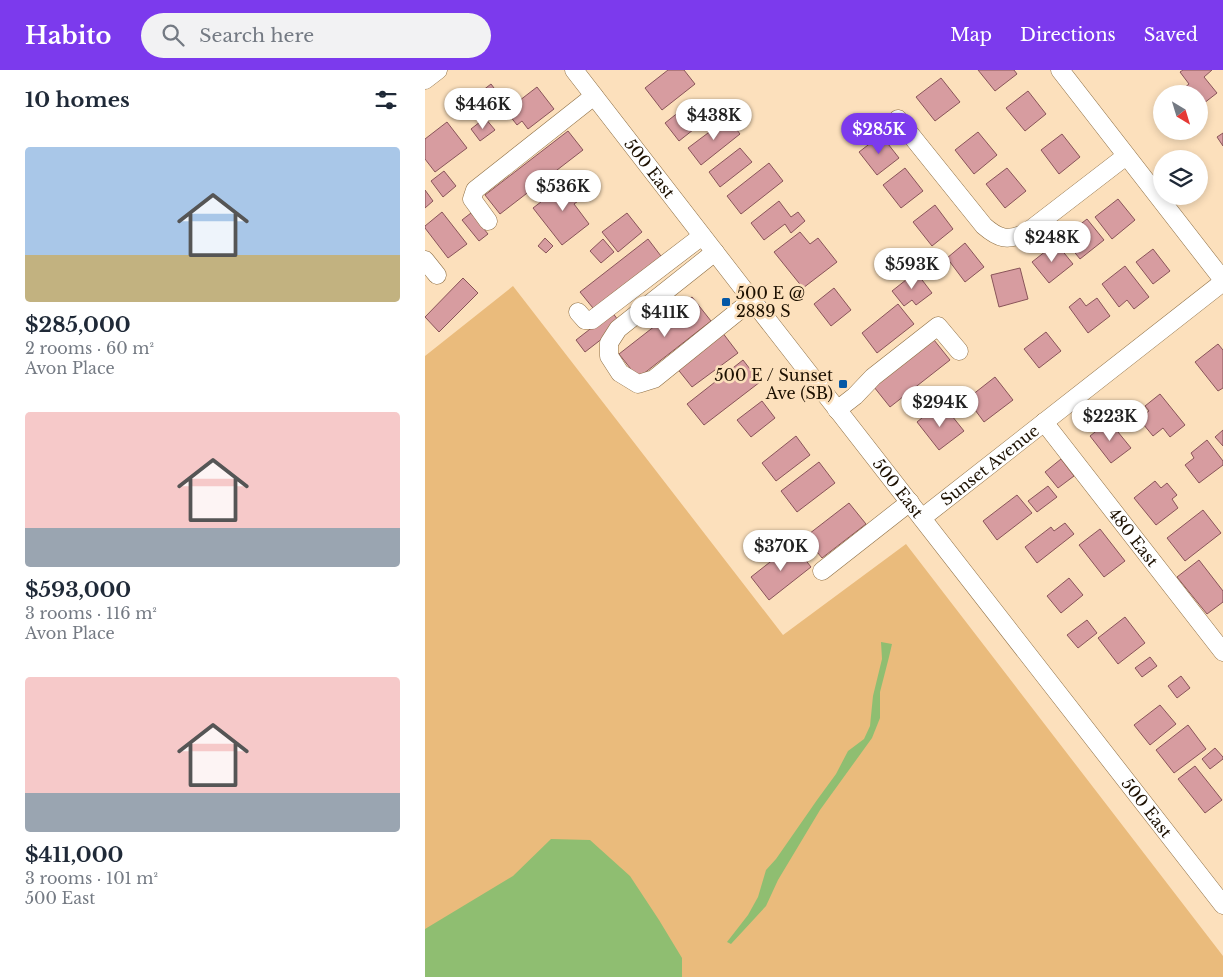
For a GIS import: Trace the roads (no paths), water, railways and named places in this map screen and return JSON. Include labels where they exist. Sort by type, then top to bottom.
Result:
[{"type":"street","points":[[425,80],[438,70]]},
{"type":"street","name":"500 East","points":[[574,70],[1223,905]]},
{"type":"street","points":[[1059,70],[1223,281]]},
{"type":"street","points":[[488,220],[472,198],[475,190],[594,96]]},
{"type":"street","points":[[898,119],[984,226],[1003,238],[1015,238],[1026,234],[1126,156]]},
{"type":"street","points":[[578,312],[585,320],[592,320],[702,236]]},
{"type":"street","points":[[715,252],[618,329],[609,344],[609,356],[620,373],[638,384],[654,379],[752,300]]},
{"type":"street","points":[[425,260],[437,275]]},
{"type":"street","name":"Sunset Avenue","points":[[922,518],[1223,281]]},
{"type":"street","points":[[837,410],[855,396],[873,377],[938,326],[959,351]]},
{"type":"street","name":"480 East","points":[[1044,422],[1223,652]]},
{"type":"street","points":[[822,571],[910,502]]},
{"type":"place","name":"500 E @ 2889 S","points":[[726,302]]},
{"type":"place","name":"500 E / Sunset Ave (SB)","points":[[843,384]]}]
